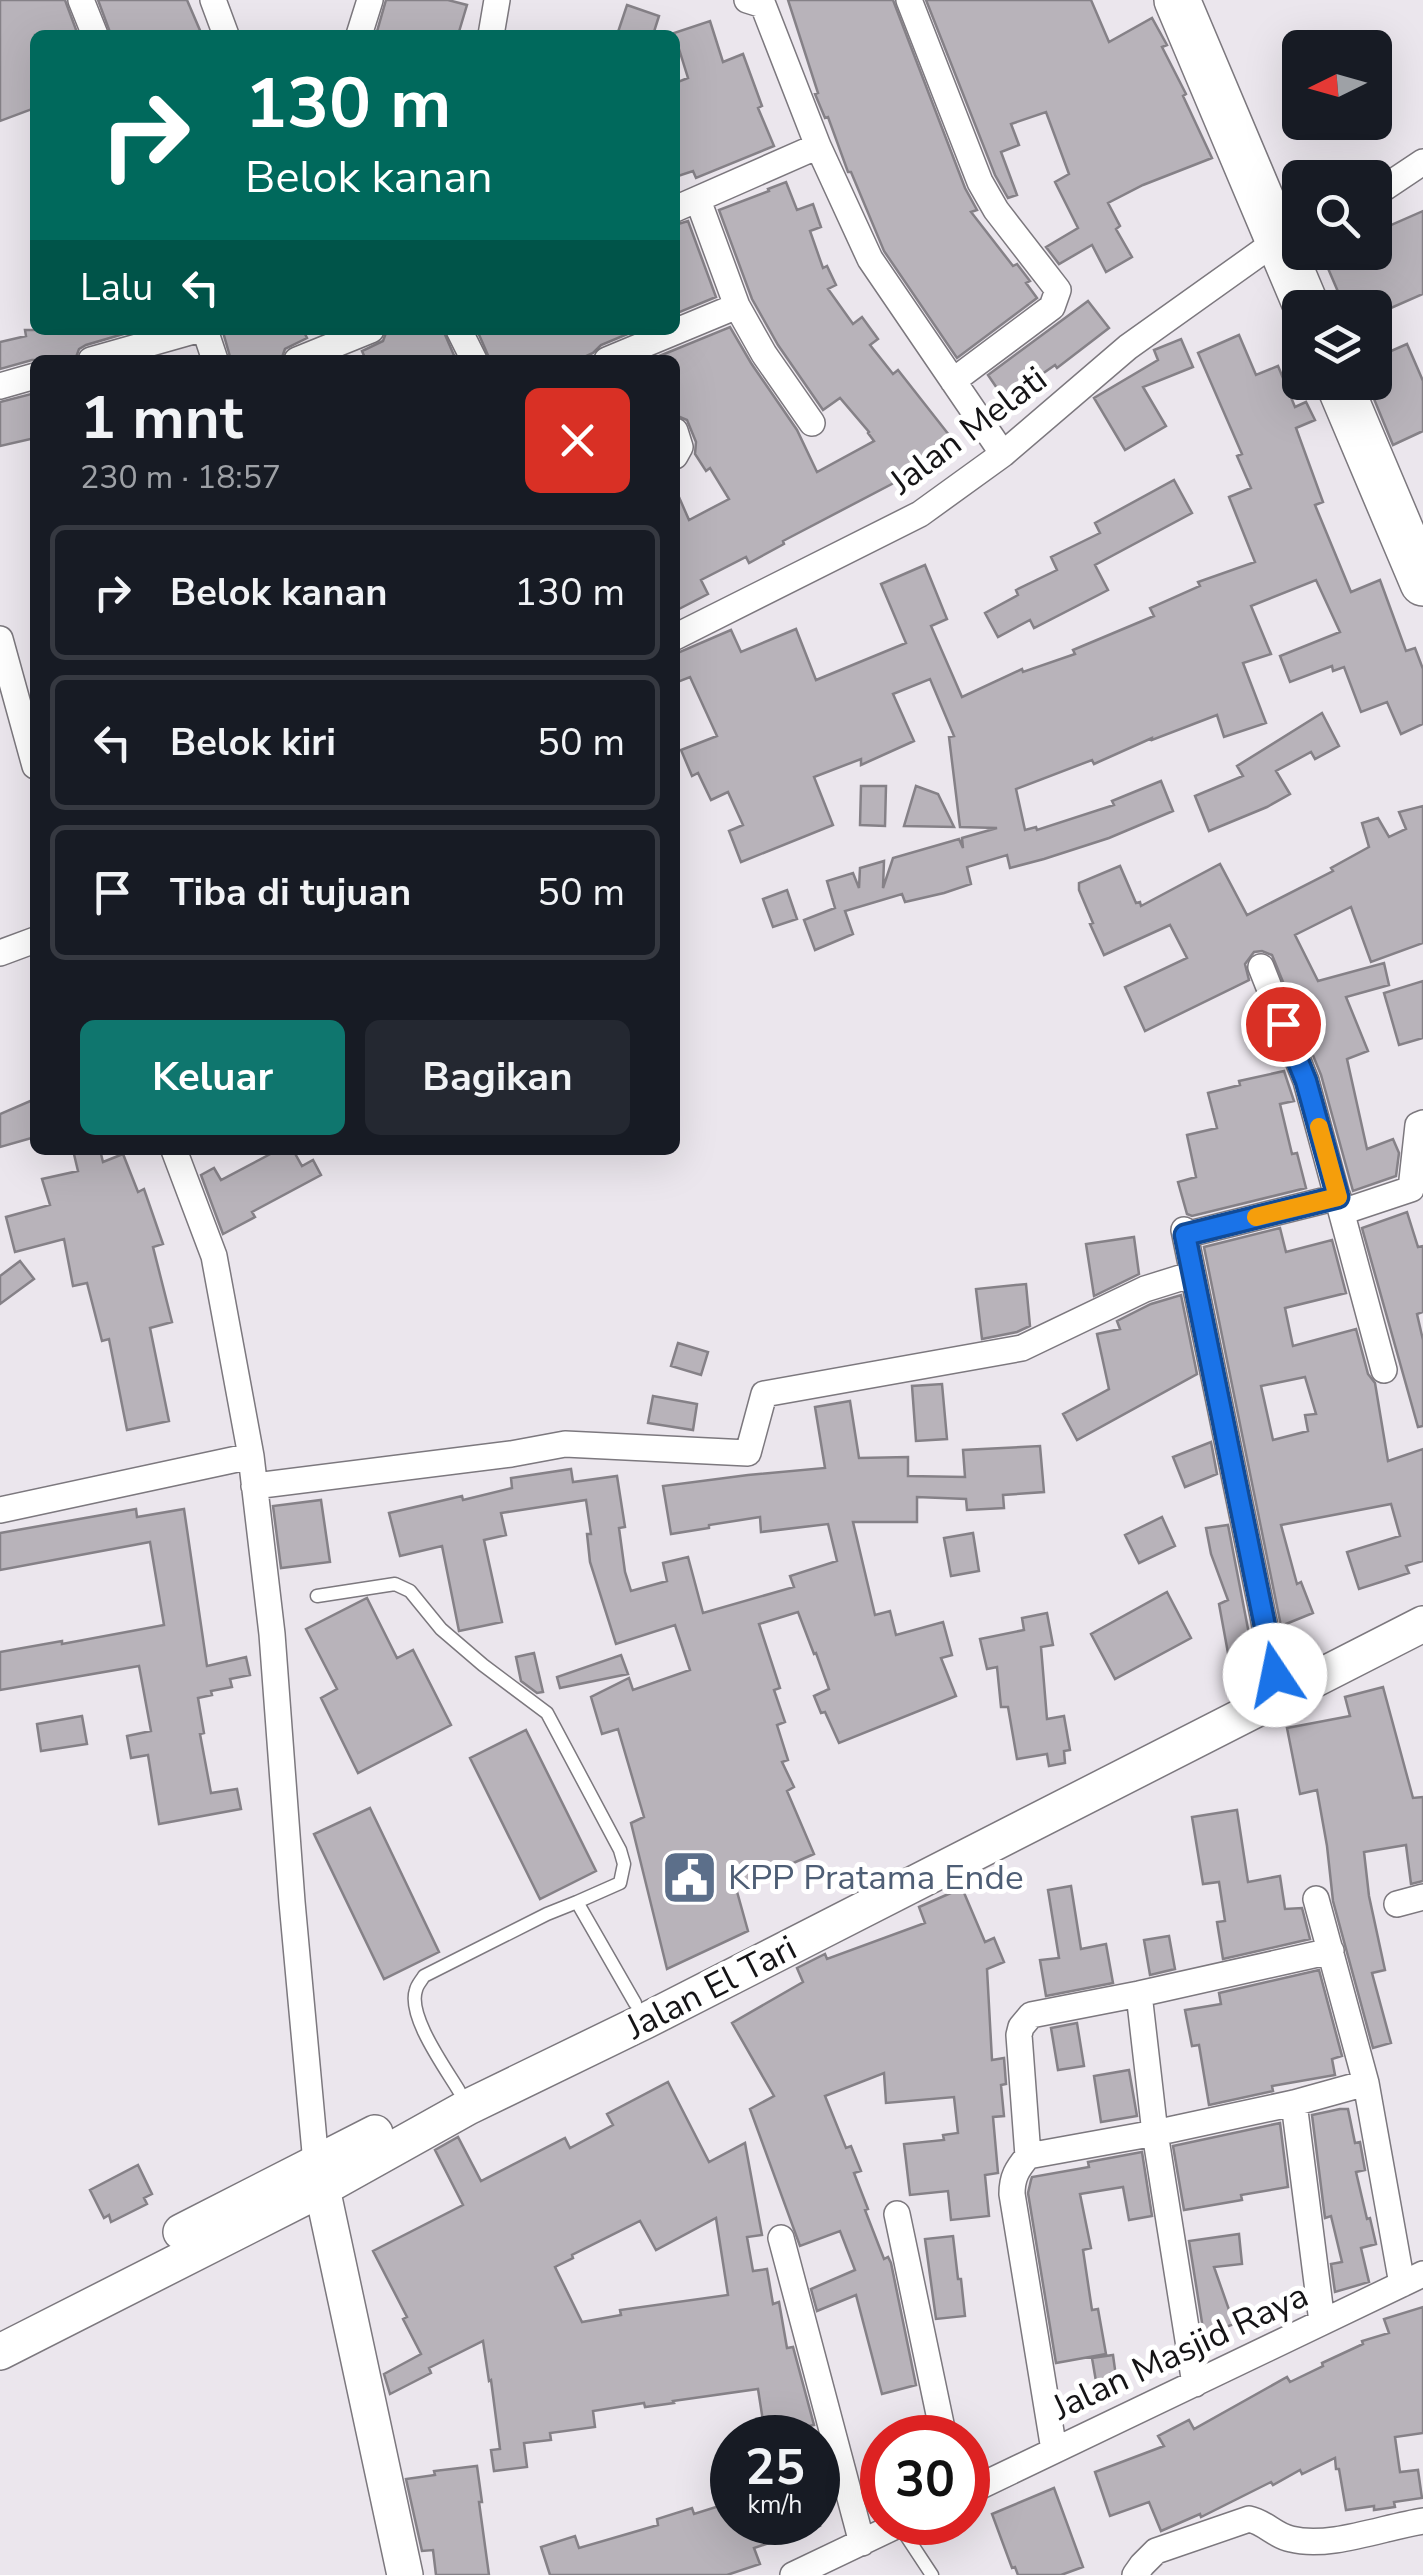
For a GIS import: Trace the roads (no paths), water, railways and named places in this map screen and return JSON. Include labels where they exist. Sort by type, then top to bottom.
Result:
[{"type":"highway","points":[[1176,0],[1282,220]]},
{"type":"highway","points":[[1346,400],[1423,583]]},
{"type":"street","points":[[81,0],[92,30]]},
{"type":"street","points":[[213,0],[224,30]]},
{"type":"street","points":[[361,30],[370,0]]},
{"type":"street","points":[[492,30],[497,0]]},
{"type":"street","points":[[748,0],[764,5],[818,146],[870,259],[1003,454]]},
{"type":"street","points":[[909,0],[980,182],[996,210],[1058,290],[1052,307],[954,380]]},
{"type":"street","points":[[812,423],[764,354],[686,204],[818,146]]},
{"type":"street","points":[[1392,183],[1423,162]]},
{"type":"street","name":"Jalan Melati","points":[[680,634],[920,514],[1003,454],[1128,347],[1282,240]]},
{"type":"street","points":[[680,332],[737,306]]},
{"type":"street","points":[[108,355],[178,335]]},
{"type":"street","points":[[306,355],[342,335]]},
{"type":"street","points":[[629,355],[673,335]]},
{"type":"street","points":[[0,386],[30,377]]},
{"type":"street","points":[[0,639],[30,748]]},
{"type":"street","points":[[0,952],[30,942]]},
{"type":"street","points":[[1260,967],[1306,1081],[1384,1370]]},
{"type":"street","points":[[1275,1675],[1184,1232],[1411,1189],[1418,1124],[1423,1123]]},
{"type":"street","points":[[176,1155],[214,1256],[251,1456],[272,1634],[292,1902],[320,2175],[405,2575]]},
{"type":"street","points":[[254,1486],[565,1444],[748,1453],[764,1394],[1022,1348],[1146,1289],[1193,1274]]},
{"type":"street","points":[[0,1510],[251,1456]]},
{"type":"street","name":"Jalan El Tari","points":[[0,2326],[644,2021],[1423,1598]]},
{"type":"street","name":"Jalan El Tari","points":[[0,2352],[320,2175],[459,2091],[1423,1624]]},
{"type":"street","points":[[1396,1904],[1423,1897]]},
{"type":"street","points":[[1316,1899],[1366,2083],[1412,2280]]},
{"type":"street","points":[[1028,2156],[1018,2035],[1024,2020],[1031,2015],[1331,1951]]},
{"type":"street","points":[[1139,1994],[1155,2133],[1196,2384]]},
{"type":"street","points":[[1054,2450],[1012,2194],[1016,2169],[1028,2156],[1155,2133],[1366,2083]]},
{"type":"street","points":[[1294,2102],[1322,2322]]},
{"type":"street","points":[[897,2214],[939,2415]]},
{"type":"street","points":[[781,2238],[860,2535]]},
{"type":"street","name":"Jalan Masjid Raya","points":[[990,2481],[1412,2280]]},
{"type":"street","points":[[1135,2575],[1156,2551],[1248,2519],[1259,2521],[1286,2539],[1308,2542],[1423,2521]]},
{"type":"street","points":[[794,2575],[860,2544]]},
{"type":"lane","points":[[317,1596],[395,1584],[410,1591],[441,1630],[548,1713],[620,1850],[624,1864],[620,1883],[547,1914],[424,1976],[414,1992],[415,2006],[422,2027],[459,2091]]},
{"type":"lane","points":[[578,1902],[635,2003]]},
{"type":"lane","points":[[914,2545],[932,2575]]},
{"type":"place","name":"KPP Pratama Ende","points":[[689,1877]]}]
